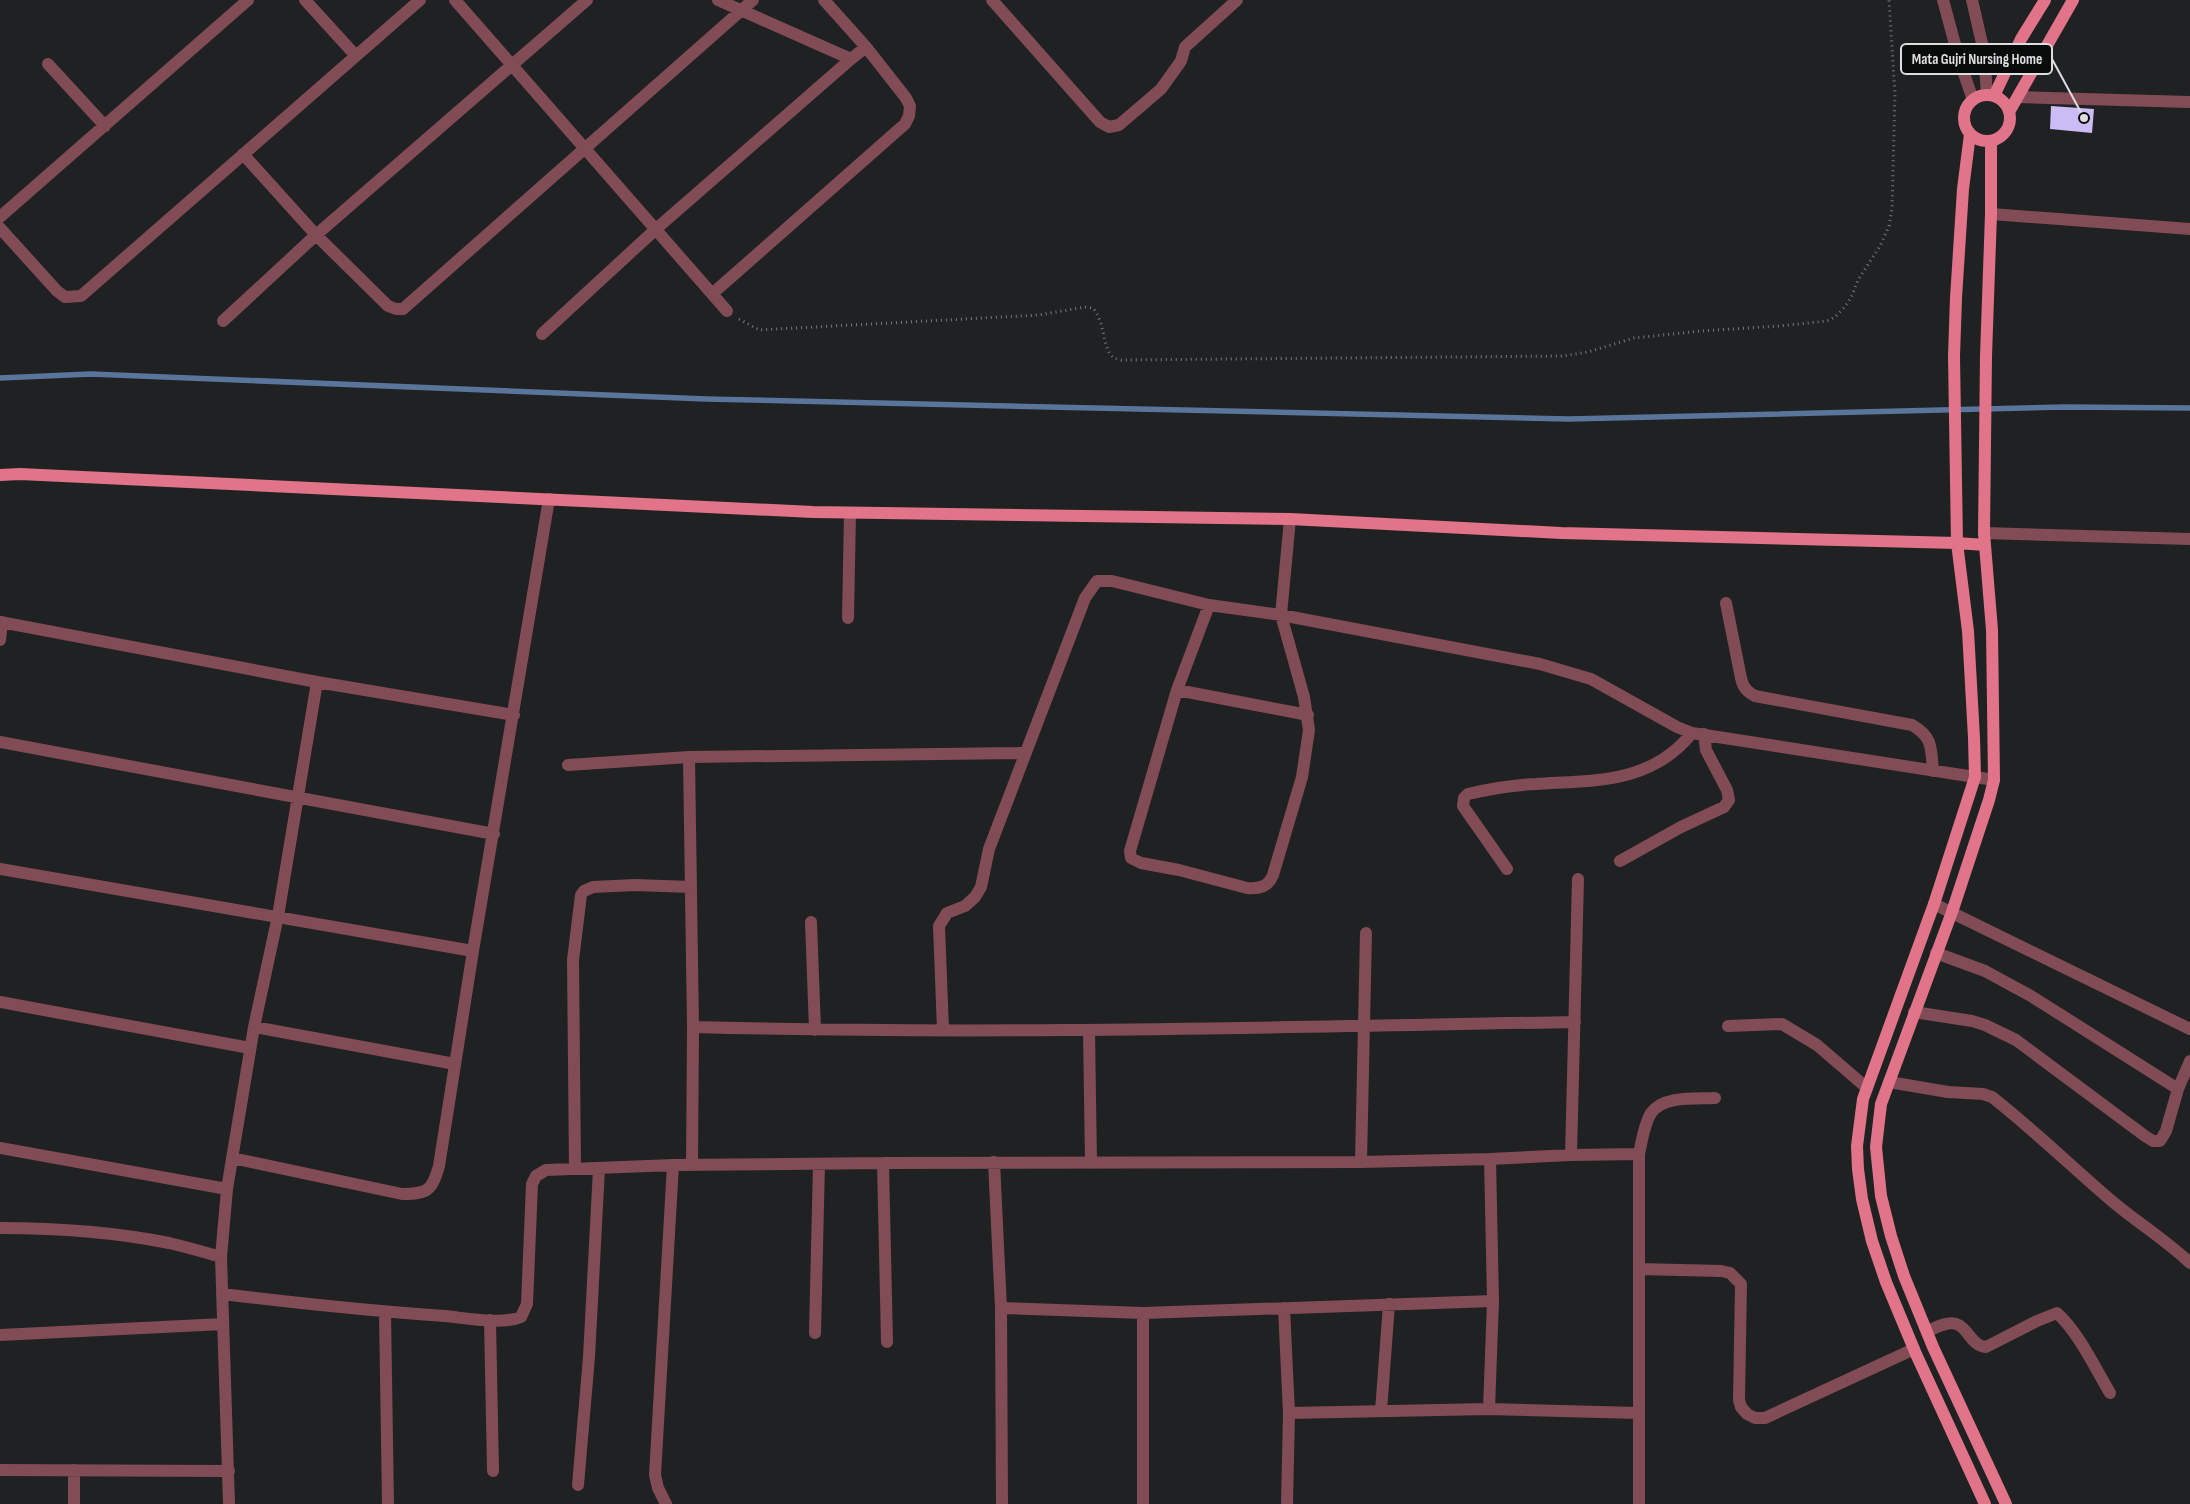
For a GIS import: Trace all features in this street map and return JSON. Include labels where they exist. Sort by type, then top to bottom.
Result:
[{"type":"main road","points":[[1990,96],[2045,0]]},
{"type":"main road","points":[[1970,134],[1983,141],[1991,141],[1998,138],[2009,127],[2009,112],[2073,0]]},
{"type":"main road","points":[[1985,1504],[1914,1349],[1875,1250],[1862,1199],[1857,1146],[1863,1099],[1934,904],[1975,777],[1968,631],[1957,543],[1956,501],[1954,356],[1956,298],[1962,197],[1970,134],[1964,120],[1965,112],[1973,100],[1990,96],[2001,99],[2009,112]]},
{"type":"main road","points":[[1991,141],[1991,214],[1986,356],[1985,539],[1992,630],[1994,780],[1952,912],[1881,1104],[1876,1147],[1881,1196],[1890,1236],[1927,1331],[2006,1504]]},
{"type":"main road","points":[[0,475],[30,474],[850,512],[1290,519],[1561,533],[1957,543],[1985,539]]},
{"type":"street","points":[[0,217],[248,0]]},
{"type":"street","points":[[305,0],[356,56]]},
{"type":"street","points":[[0,228],[57,291],[65,297],[81,296],[420,0]]},
{"type":"street","points":[[455,0],[727,311]]},
{"type":"street","points":[[223,321],[316,235],[587,0]]},
{"type":"street","points":[[718,0],[851,59]]},
{"type":"street","points":[[243,154],[316,235],[388,306],[403,309],[752,0]]},
{"type":"street","points":[[712,294],[906,124],[910,106],[900,89],[824,0]]},
{"type":"street","points":[[992,0],[1100,122],[1108,127],[1119,124],[1161,89],[1181,61],[1185,47],[1237,0]]},
{"type":"street","points":[[1943,0],[1959,60],[1973,100]]},
{"type":"street","points":[[1972,0],[1984,52],[1990,96]]},
{"type":"street","points":[[542,334],[656,230],[866,47]]},
{"type":"street","points":[[48,64],[105,126]]},
{"type":"street","points":[[2018,97],[2190,102]]},
{"type":"street","points":[[1991,214],[2190,229]]},
{"type":"street","points":[[232,1158],[402,1194],[418,1194],[430,1189],[435,1181],[549,499]]},
{"type":"street","points":[[848,618],[850,512]]},
{"type":"street","points":[[1209,605],[1177,690],[1130,845],[1131,858],[1141,864],[1179,870],[1257,889],[1270,882],[1273,875],[1302,777],[1309,730],[1308,715],[1281,615],[1290,519]]},
{"type":"street","points":[[1985,539],[2190,539]]},
{"type":"street","points":[[942,1030],[940,926],[947,913],[965,906],[975,897],[981,887],[989,848],[1085,598],[1098,581],[1112,580],[1209,605],[1281,615],[1540,664],[1591,679],[1677,727],[1698,734],[1994,780]]},
{"type":"street","points":[[1726,602],[1743,687],[1749,693],[1755,696],[1912,725],[1928,737],[1933,771]]},
{"type":"street","points":[[0,640],[1,622],[317,682],[514,715]]},
{"type":"street","points":[[229,1504],[221,1257],[228,1190],[250,1048],[278,916],[317,682]]},
{"type":"street","points":[[1177,690],[1308,715]]},
{"type":"street","points":[[1620,861],[1681,827],[1724,807],[1729,800],[1727,790],[1698,734]]},
{"type":"street","points":[[1507,869],[1463,806],[1464,798],[1468,794],[1533,784],[1604,780],[1630,775],[1648,768],[1672,754],[1698,734]]},
{"type":"street","points":[[0,742],[494,834]]},
{"type":"street","points":[[568,765],[689,757],[1026,753]]},
{"type":"street","points":[[689,757],[693,1027],[692,1165]]},
{"type":"street","points":[[0,869],[473,951]]},
{"type":"street","points":[[1571,1154],[1578,879]]},
{"type":"street","points":[[575,1168],[574,960],[581,894],[593,887],[635,885],[691,887]]},
{"type":"street","points":[[1934,904],[2190,1029]]},
{"type":"street","points":[[811,922],[815,1030]]},
{"type":"street","points":[[1361,1162],[1366,933]]},
{"type":"street","points":[[1936,953],[1985,971],[2031,996],[2178,1089]]},
{"type":"street","points":[[0,1002],[250,1048]]},
{"type":"street","points":[[1914,1012],[1972,1021],[2010,1037],[2153,1141],[2160,1140],[2164,1136],[2178,1089],[2190,1061]]},
{"type":"street","points":[[693,1027],[815,1030],[1089,1030],[1575,1022]]},
{"type":"street","points":[[1728,1026],[1782,1024],[1817,1045],[1867,1088]]},
{"type":"street","points":[[254,1027],[455,1064]]},
{"type":"street","points":[[1089,1030],[1091,1163]]},
{"type":"street","points":[[1889,1082],[1948,1092],[1983,1094],[1992,1097],[2039,1135],[2114,1203],[2190,1263]]},
{"type":"street","points":[[1640,1504],[1638,1413],[1639,1154],[1647,1124],[1652,1112],[1657,1108],[1666,1102],[1715,1098]]},
{"type":"street","points":[[0,1148],[228,1190]]},
{"type":"street","points":[[222,1294],[385,1312],[490,1320],[515,1319],[525,1312],[527,1304],[532,1184],[536,1176],[546,1170],[673,1165],[883,1162],[1361,1162],[1490,1159],[1571,1154],[1639,1154]]},
{"type":"street","points":[[1489,1409],[1493,1301],[1490,1159]]},
{"type":"street","points":[[883,1162],[887,1342]]},
{"type":"street","points":[[994,1162],[1001,1308],[1002,1504]]},
{"type":"street","points":[[815,1333],[819,1164]]},
{"type":"street","points":[[666,1504],[658,1488],[655,1475],[673,1165]]},
{"type":"street","points":[[578,1485],[590,1357],[599,1169]]},
{"type":"street","points":[[0,1228],[38,1228],[99,1233],[169,1243],[221,1257]]},
{"type":"street","points":[[1639,1269],[1721,1271],[1730,1273],[1741,1284],[1739,1400],[1741,1407],[1755,1418],[1765,1418],[1790,1408],[1914,1349]]},
{"type":"street","points":[[1001,1308],[1143,1313],[1493,1301]]},
{"type":"street","points":[[1382,1411],[1389,1304]]},
{"type":"street","points":[[1284,1308],[1289,1412],[1286,1504]]},
{"type":"street","points":[[385,1312],[388,1504]]},
{"type":"street","points":[[1143,1313],[1143,1504]]},
{"type":"street","points":[[1927,1331],[1948,1323],[1961,1325],[1973,1341],[1980,1347],[1986,1347],[2037,1321],[2057,1314],[2069,1327],[2110,1393]]},
{"type":"street","points":[[490,1320],[494,1471]]},
{"type":"street","points":[[0,1335],[223,1324]]},
{"type":"street","points":[[1289,1412],[1489,1409],[1638,1413]]},
{"type":"street","points":[[0,1470],[229,1471]]},
{"type":"street","points":[[74,1470],[74,1504]]},
{"type":"path","points":[[727,311],[759,330],[1039,315],[1086,307],[1093,308],[1098,314],[1103,325],[1110,354],[1115,359],[1120,360],[1563,356],[1588,352],[1634,338],[1827,321],[1843,309],[1851,298],[1858,280],[1880,246],[1891,217],[1895,149],[1895,94],[1889,0]]},
{"type":"building","points":[[2051,106],[2094,109],[2092,133],[2050,129]]},
{"type":"waterway","points":[[0,378],[91,374],[706,399],[1569,419],[2066,407],[2190,408]]},
{"type":"place","name":"Mata Gujri Nursing Home","points":[[2084,118]]}]
